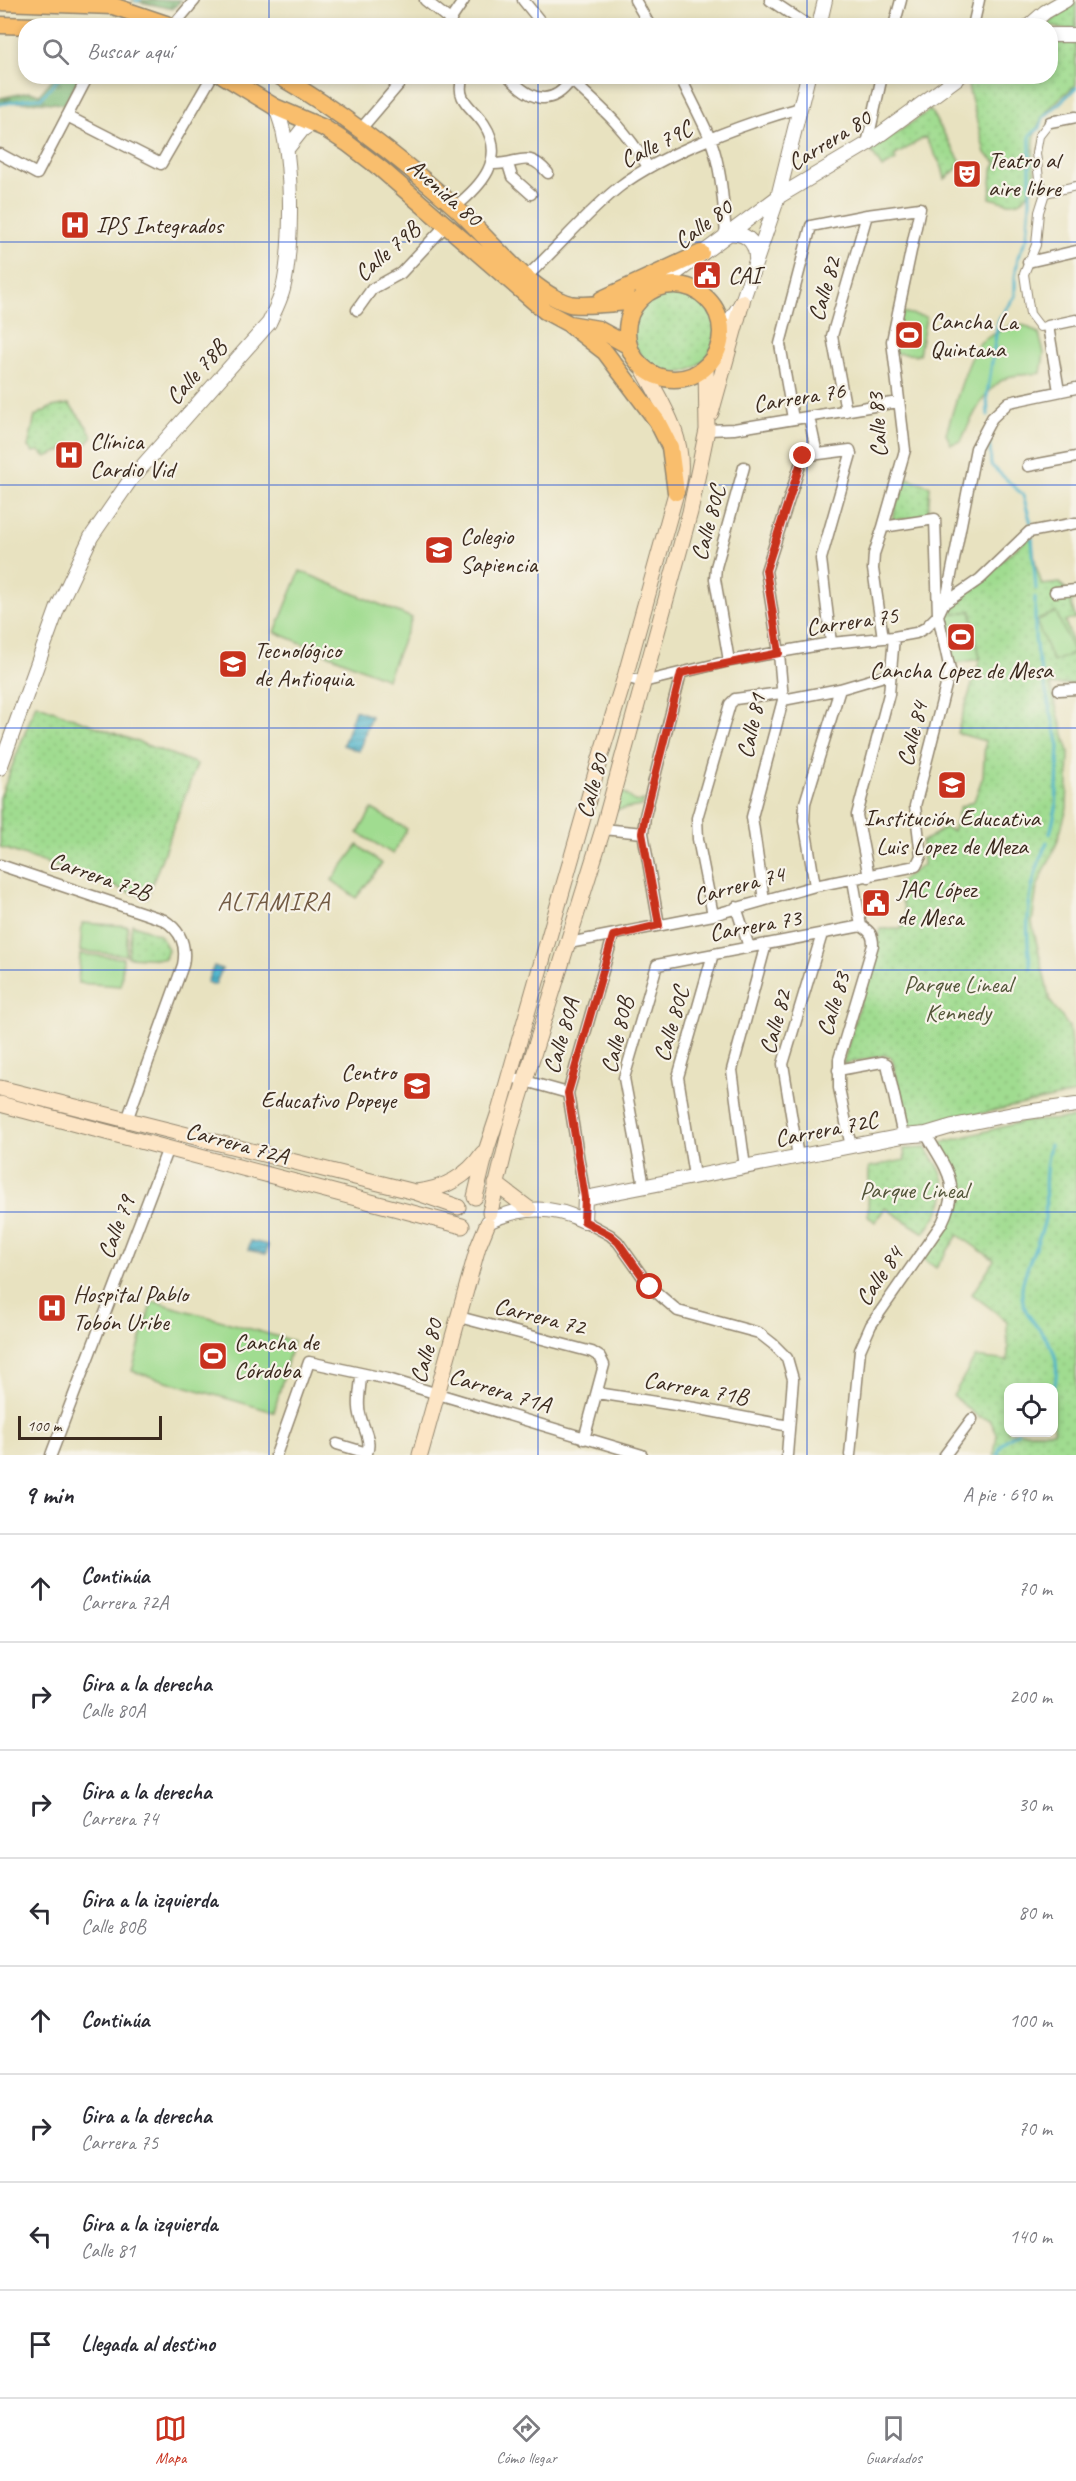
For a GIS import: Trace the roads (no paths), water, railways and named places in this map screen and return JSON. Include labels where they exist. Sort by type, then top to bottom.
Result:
[{"type":"main road","points":[[0,2],[113,6],[149,18]]},
{"type":"main road","points":[[0,25],[18,26]]},
{"type":"main road","name":"Avenida 80","points":[[243,84],[275,107],[312,123],[347,143],[535,303],[569,324],[598,329],[629,346]]},
{"type":"main road","name":"Avenida 80","points":[[292,84],[339,113],[455,207],[526,277],[547,293],[571,304],[638,301]]},
{"type":"main road","points":[[592,303],[701,253]]},
{"type":"main road","points":[[675,285],[693,289],[714,308],[718,317],[720,336],[718,347],[706,366],[691,376],[673,379],[656,375],[641,365],[629,346],[628,322],[638,301],[656,288],[675,285]]},
{"type":"main road","points":[[706,430],[742,302]]},
{"type":"main road","points":[[569,324],[605,352],[657,421],[670,447],[676,492]]},
{"type":"main road","name":"Calle 80","points":[[420,1455],[474,1259],[489,1218],[517,1079],[603,748],[625,677],[681,470],[678,438],[641,365]]},
{"type":"main road","name":"Calle 80","points":[[475,1197],[487,1148],[517,1079],[569,943],[603,829],[690,512],[706,430],[706,366]]},
{"type":"main road","name":"Carrera 72A","points":[[0,1088],[415,1192],[458,1207]]},
{"type":"main road","name":"Carrera 72A","points":[[0,1104],[464,1227]]},
{"type":"main road","points":[[237,1166],[240,1148]]},
{"type":"main road","points":[[415,1192],[430,1191],[457,1179],[478,1160],[487,1148]]},
{"type":"main road","points":[[496,1184],[529,1209]]},
{"type":"main road","points":[[464,1227],[479,1230],[489,1218],[485,1202],[475,1197],[465,1199],[458,1207],[457,1217],[464,1227],[474,1259]]},
{"type":"street","points":[[180,18],[195,0]]},
{"type":"street","points":[[425,0],[444,18]]},
{"type":"street","points":[[452,18],[464,0]]},
{"type":"street","points":[[523,0],[538,18]]},
{"type":"street","points":[[635,0],[645,18]]},
{"type":"street","points":[[770,0],[797,18]]},
{"type":"street","points":[[821,18],[825,0]]},
{"type":"street","points":[[896,18],[901,0]]},
{"type":"street","points":[[976,18],[979,0]]},
{"type":"street","points":[[1036,18],[1047,6],[1066,0]]},
{"type":"street","points":[[1058,35],[1076,35]]},
{"type":"street","points":[[0,153],[37,174],[84,84]]},
{"type":"street","points":[[67,116],[161,164],[207,84]]},
{"type":"street","points":[[360,130],[399,84]]},
{"type":"street","points":[[455,207],[478,186],[492,164],[493,153],[486,128],[464,101],[462,84]]},
{"type":"street","points":[[516,84],[527,95],[541,98],[557,94],[566,84]]},
{"type":"street","points":[[577,84],[616,121],[648,167]]},
{"type":"street","points":[[684,84],[710,140],[722,187],[726,234],[740,233],[751,240],[756,252],[756,262]]},
{"type":"street","name":"Calle 80","points":[[720,336],[742,302],[756,262],[778,197],[806,84]]},
{"type":"street","points":[[867,144],[880,84]]},
{"type":"street","name":"Carrera 80","points":[[778,197],[867,144],[949,84]]},
{"type":"street","name":"Calle 78B","points":[[0,768],[58,607],[91,537],[131,479],[269,323],[278,304],[289,258],[288,149],[285,131],[275,107]]},
{"type":"street","name":"Calle 79C","points":[[526,277],[586,216],[620,186],[648,167],[710,140],[800,108]]},
{"type":"street","points":[[1076,117],[1050,122],[1039,136],[1036,153],[1040,179],[1045,193],[1039,212],[1036,245],[1024,274],[1030,314],[1040,327],[1076,320]]},
{"type":"street","points":[[288,149],[302,130],[312,123]]},
{"type":"street","points":[[492,164],[508,164],[528,159],[538,162],[548,174]]},
{"type":"street","points":[[508,164],[512,177],[531,194]]},
{"type":"street","points":[[1045,193],[1076,186]]},
{"type":"street","name":"Calle 80","points":[[656,288],[778,197]]},
{"type":"street","name":"Calle 83","points":[[867,214],[920,208],[892,341],[905,450],[884,527],[874,554],[873,569],[889,638],[891,674],[889,694],[858,815],[869,877]]},
{"type":"street","points":[[793,419],[780,344],[811,226],[867,214]]},
{"type":"street","name":"Calle 82","points":[[846,411],[832,336],[867,214]]},
{"type":"street","name":"Calle 79B","points":[[357,310],[372,289],[401,273],[446,225]]},
{"type":"street","points":[[1028,262],[1076,252]]},
{"type":"street","points":[[1048,326],[1059,391]]},
{"type":"street","points":[[938,615],[947,596],[976,448],[992,418],[1009,402],[1076,388]]},
{"type":"street","name":"Carrera 76","points":[[706,430],[734,429],[898,402]]},
{"type":"street","points":[[809,417],[817,454],[850,450],[851,454],[821,559],[831,643]]},
{"type":"street","name":"Calle 81","points":[[764,900],[752,817],[782,697],[779,653],[766,570],[803,456],[817,454]]},
{"type":"street","points":[[1028,466],[1076,457]]},
{"type":"street","name":"Calle 80C","points":[[729,661],[715,579],[716,567],[744,467]]},
{"type":"street","name":"Calle 84","points":[[884,527],[935,519],[938,615],[950,670],[915,806],[921,856],[919,864]]},
{"type":"street","points":[[943,604],[980,579],[1029,532],[1076,523]]},
{"type":"street","points":[[1055,592],[1076,590]]},
{"type":"street","name":"Carrera 75","points":[[625,677],[643,682],[729,661],[831,643],[889,638],[916,633],[925,628],[938,615]]},
{"type":"street","points":[[659,925],[642,833],[681,673]]},
{"type":"street","points":[[713,915],[698,838],[697,818],[732,700],[782,697],[840,689],[891,674]]},
{"type":"street","points":[[815,886],[804,820],[805,803],[840,689]]},
{"type":"street","points":[[1059,690],[1076,689]]},
{"type":"street","points":[[603,829],[642,833]]},
{"type":"street","name":"Carrera 74","points":[[569,943],[713,915],[815,886],[912,869],[919,864]]},
{"type":"street","name":"Carrera 72B","points":[[0,865],[164,920],[181,936],[184,947],[183,965],[126,1120]]},
{"type":"street","name":"Calle 83","points":[[851,1147],[838,1088],[839,1059],[873,945],[873,937],[868,930],[861,927],[853,880]]},
{"type":"street","points":[[736,907],[749,947]]},
{"type":"street","name":"Carrera 73","points":[[657,965],[861,927]]},
{"type":"street","name":"Calle 82","points":[[798,1157],[783,1064],[822,934]]},
{"type":"street","name":"Calle 80A","points":[[584,1221],[585,1198],[568,1093],[613,936]]},
{"type":"street","points":[[745,1167],[732,1070],[766,944]]},
{"type":"street","name":"Calle 80C","points":[[694,1176],[678,1077],[713,954]]},
{"type":"street","name":"Calle 80B","points":[[644,1186],[624,1078],[657,965]]},
{"type":"street","points":[[838,1070],[882,1062],[887,1064],[903,1136]]},
{"type":"street","points":[[517,1079],[568,1093]]},
{"type":"street","name":"Carrera 72C","points":[[585,1198],[1075,1104]]},
{"type":"street","name":"Calle 84","points":[[850,1455],[860,1350],[871,1325],[942,1223],[950,1206],[952,1188],[949,1174],[926,1134]]},
{"type":"street","name":"Calle 79","points":[[54,1454],[168,1148]]},
{"type":"street","points":[[489,1218],[529,1209],[558,1210],[584,1221],[618,1242],[650,1287],[678,1311],[759,1333],[773,1344],[786,1358],[793,1379],[787,1455]]},
{"type":"street","name":"Carrera 72","points":[[459,1317],[592,1352],[600,1357],[604,1365],[597,1393]]},
{"type":"street","name":"Carrera 71A","points":[[276,1455],[309,1362],[388,1379],[642,1455]]},
{"type":"street","points":[[337,1444],[362,1454],[369,1450],[358,1408],[361,1374]]},
{"type":"street","points":[[584,1439],[597,1393]]},
{"type":"street","name":"Carrera 71B","points":[[597,1393],[695,1408],[789,1426]]},
{"type":"street","points":[[945,1455],[972,1419]]},
{"type":"water","points":[[355,710],[371,716],[359,751],[343,745]]},
{"type":"water","points":[[214,966],[222,969],[215,985],[207,982]]},
{"type":"water","points":[[251,1241],[268,1245],[266,1254],[248,1250]]},
{"type":"waterway","points":[[136,1],[140,0]]},
{"type":"waterway","points":[[0,104],[41,98],[54,84]]},
{"type":"waterway","points":[[988,415],[987,396],[998,321],[1015,296],[1018,257],[1027,237],[1030,203],[1030,135],[1040,128],[1043,118],[1076,88]]},
{"type":"waterway","points":[[989,431],[991,465],[1023,495],[1031,523]]},
{"type":"waterway","points":[[1032,538],[1036,589]]},
{"type":"waterway","points":[[1035,597],[1037,654],[1059,746],[1056,809],[1050,834]]},
{"type":"waterway","points":[[1031,968],[1028,936],[1029,904],[1036,872],[1047,842]]},
{"type":"waterway","points":[[1050,1145],[1045,1178],[1045,1218],[1022,1288],[1023,1302],[1028,1314],[1049,1343],[1054,1355],[1057,1370],[1055,1383]]},
{"type":"waterway","points":[[998,1455],[1003,1444],[1011,1437]]},
{"type":"place","name":"Teatro al aire libre","points":[[967,174]]},
{"type":"place","name":"IPS Integrados","points":[[75,225]]},
{"type":"place","name":"CAI","points":[[707,275]]},
{"type":"place","name":"Cancha La Quintana","points":[[909,335]]},
{"type":"place","name":"Clínica Cardio Vid","points":[[69,455]]},
{"type":"place","name":"Colegio Sapiencia","points":[[439,550]]},
{"type":"place","name":"Cancha Lopez de Mesa","points":[[961,637]]},
{"type":"place","name":"Tecnológico de Antioquia","points":[[233,664]]},
{"type":"place","name":"Institución Educativa Luis Lopez de Meza","points":[[952,785]]},
{"type":"place","name":"JAC López de Mesa","points":[[876,903]]},
{"type":"place","name":"Centro Educativo Popeye","points":[[417,1086]]},
{"type":"place","name":"Hospital Pablo Tobón Uribe","points":[[52,1308]]},
{"type":"place","name":"Cancha de Córdoba","points":[[213,1356]]},
{"type":"district","name":"ALTAMIRA","points":[[274,901]]},
{"type":"park label","name":"Parque Lineal Kennedy","points":[[958,998]]},
{"type":"park label","name":"Parque Lineal","points":[[914,1190]]}]
